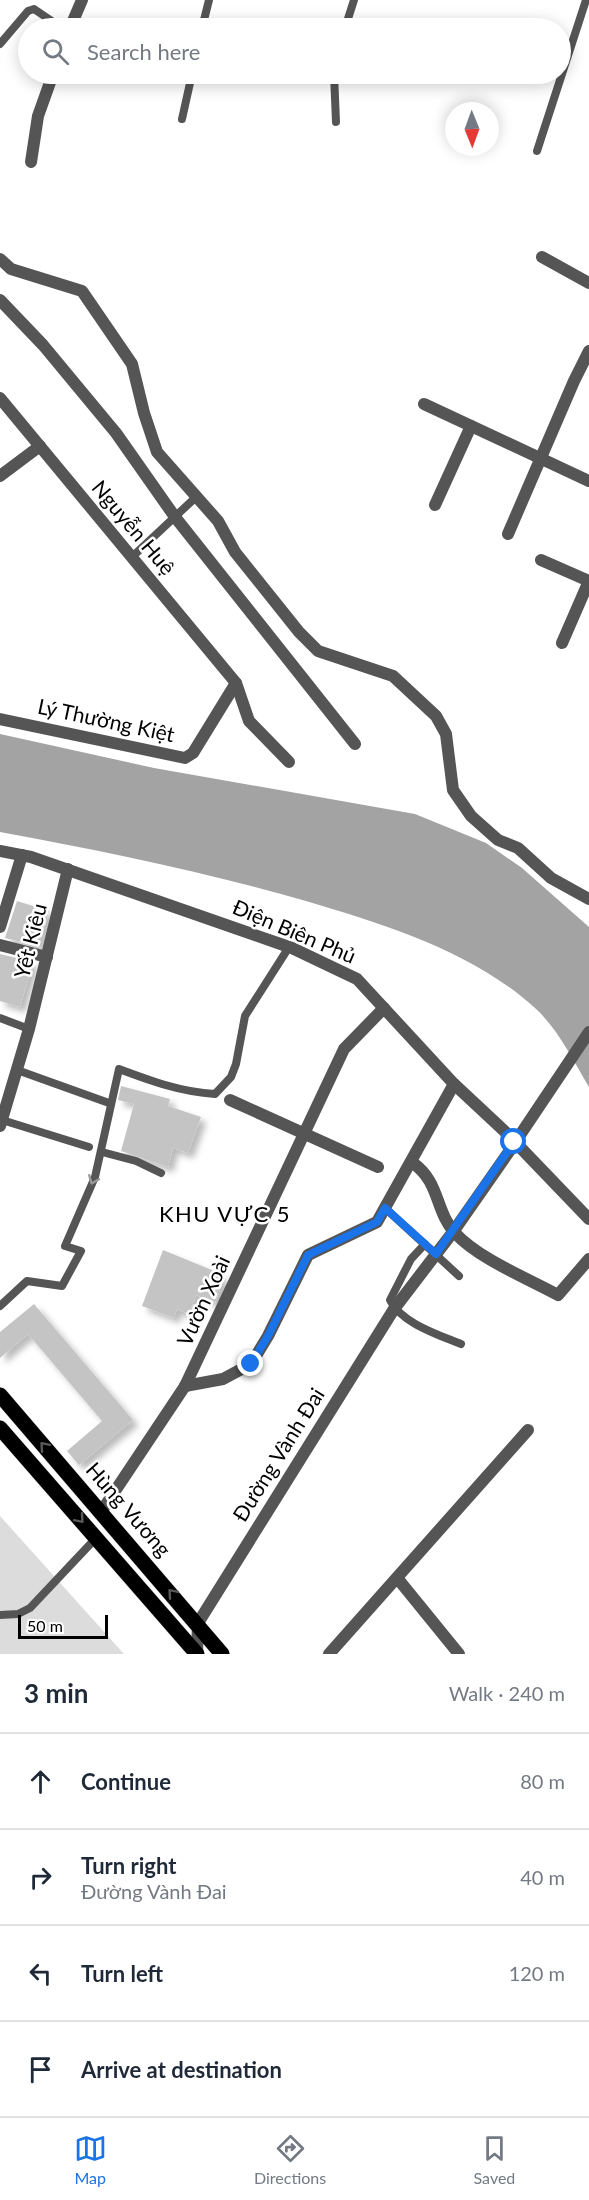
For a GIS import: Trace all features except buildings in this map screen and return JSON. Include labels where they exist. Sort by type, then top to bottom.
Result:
[{"type":"main road","name":"Hùng Vương","points":[[0,1395],[198,1623],[222,1654]]},
{"type":"main road","name":"Hùng Vương","points":[[0,1428],[197,1654]]},
{"type":"street","points":[[74,18],[82,0]]},
{"type":"street","points":[[32,162],[38,116],[49,84]]},
{"type":"street","points":[[542,257],[589,283]]},
{"type":"street","points":[[0,260],[11,269],[82,291],[132,363],[144,413],[157,452],[195,498],[218,520],[235,552],[299,632],[318,651],[393,676],[436,716],[446,734],[453,790],[471,816],[498,840],[518,848],[551,878],[589,898]]},
{"type":"street","points":[[0,300],[44,345],[116,433],[175,517],[355,744]]},
{"type":"street","points":[[508,534],[589,351]]},
{"type":"street","name":"Nguyễn Huệ","points":[[0,398],[236,683]]},
{"type":"street","points":[[424,404],[589,481]]},
{"type":"street","points":[[435,505],[471,426]]},
{"type":"street","points":[[0,476],[40,446]]},
{"type":"street","points":[[541,560],[589,581],[562,643]]},
{"type":"street","points":[[236,683],[249,721],[289,762]]},
{"type":"street","name":"Lý Thường Kiệt","points":[[0,718],[185,758],[193,753],[236,683]]},
{"type":"street","name":"Điện Biên Phủ","points":[[0,851],[68,869],[289,947],[357,979],[454,1084],[516,1141],[589,1219]]},
{"type":"street","points":[[0,927],[22,855]]},
{"type":"street","name":"Yết Kiêu","points":[[1,1123],[29,1029],[68,869]]},
{"type":"street","points":[[0,945],[47,957]]},
{"type":"street","name":"Vườn Xoài","points":[[101,1512],[185,1386],[344,1048],[384,1008]]},
{"type":"street","points":[[394,1309],[453,1232],[589,1032]]},
{"type":"street","points":[[185,1386],[223,1379],[251,1364],[268,1336],[308,1255],[377,1222],[413,1163],[454,1084]]},
{"type":"street","points":[[230,1100],[378,1167]]},
{"type":"street","points":[[413,1163],[430,1178],[453,1232],[473,1248],[558,1295],[589,1259]]},
{"type":"street","name":"Đường Vành Đai","points":[[198,1623],[394,1309]]},
{"type":"street","points":[[329,1654],[528,1430]]},
{"type":"street","points":[[398,1579],[459,1654]]},
{"type":"street","points":[[197,1654],[198,1623]]},
{"type":"lane","points":[[204,18],[209,0]]},
{"type":"lane","points":[[348,18],[354,0]]},
{"type":"lane","points":[[571,46],[586,0]]},
{"type":"lane","points":[[22,18],[28,11],[34,9],[47,18]]},
{"type":"lane","points":[[0,44],[18,23]]},
{"type":"lane","points":[[182,119],[190,84]]},
{"type":"lane","points":[[334,84],[336,122]]},
{"type":"lane","points":[[537,151],[559,84]]},
{"type":"lane","points":[[132,557],[195,498]]},
{"type":"lane","points":[[0,1306],[27,1281],[62,1286],[68,1279],[81,1251],[65,1246],[95,1177],[111,1110],[109,1103],[119,1069],[190,1092],[216,1094],[231,1077],[236,1064],[245,1016],[289,947]]},
{"type":"lane","points":[[0,1018],[29,1029]]},
{"type":"lane","points":[[17,1070],[109,1103]]},
{"type":"lane","points":[[1,1123],[88,1147]]},
{"type":"lane","points":[[102,1152],[136,1161],[161,1173]]},
{"type":"lane","points":[[385,1208],[459,1276]]},
{"type":"lane","name":"Đường Vành Đai","points":[[394,1309],[390,1300],[396,1286],[411,1259],[425,1244]]},
{"type":"lane","points":[[394,1309],[437,1334],[461,1344]]},
{"type":"lane","points":[[0,1615],[18,1614],[30,1608],[96,1538]]},
{"type":"shaded area","points":[[0,734],[154,768],[415,814],[486,843],[522,868],[589,927],[589,1087],[558,1035],[535,1008],[484,971],[427,942],[336,910],[192,871],[0,832]]},
{"type":"shaded area","points":[[0,1516],[124,1654],[0,1654]]},
{"type":"district","name":"KHU VỰC 5","points":[[225,1214]]},
{"type":"route","points":[[251,1364],[268,1336],[308,1255],[330,1247],[377,1222],[385,1208],[436,1254],[514,1142]]}]
